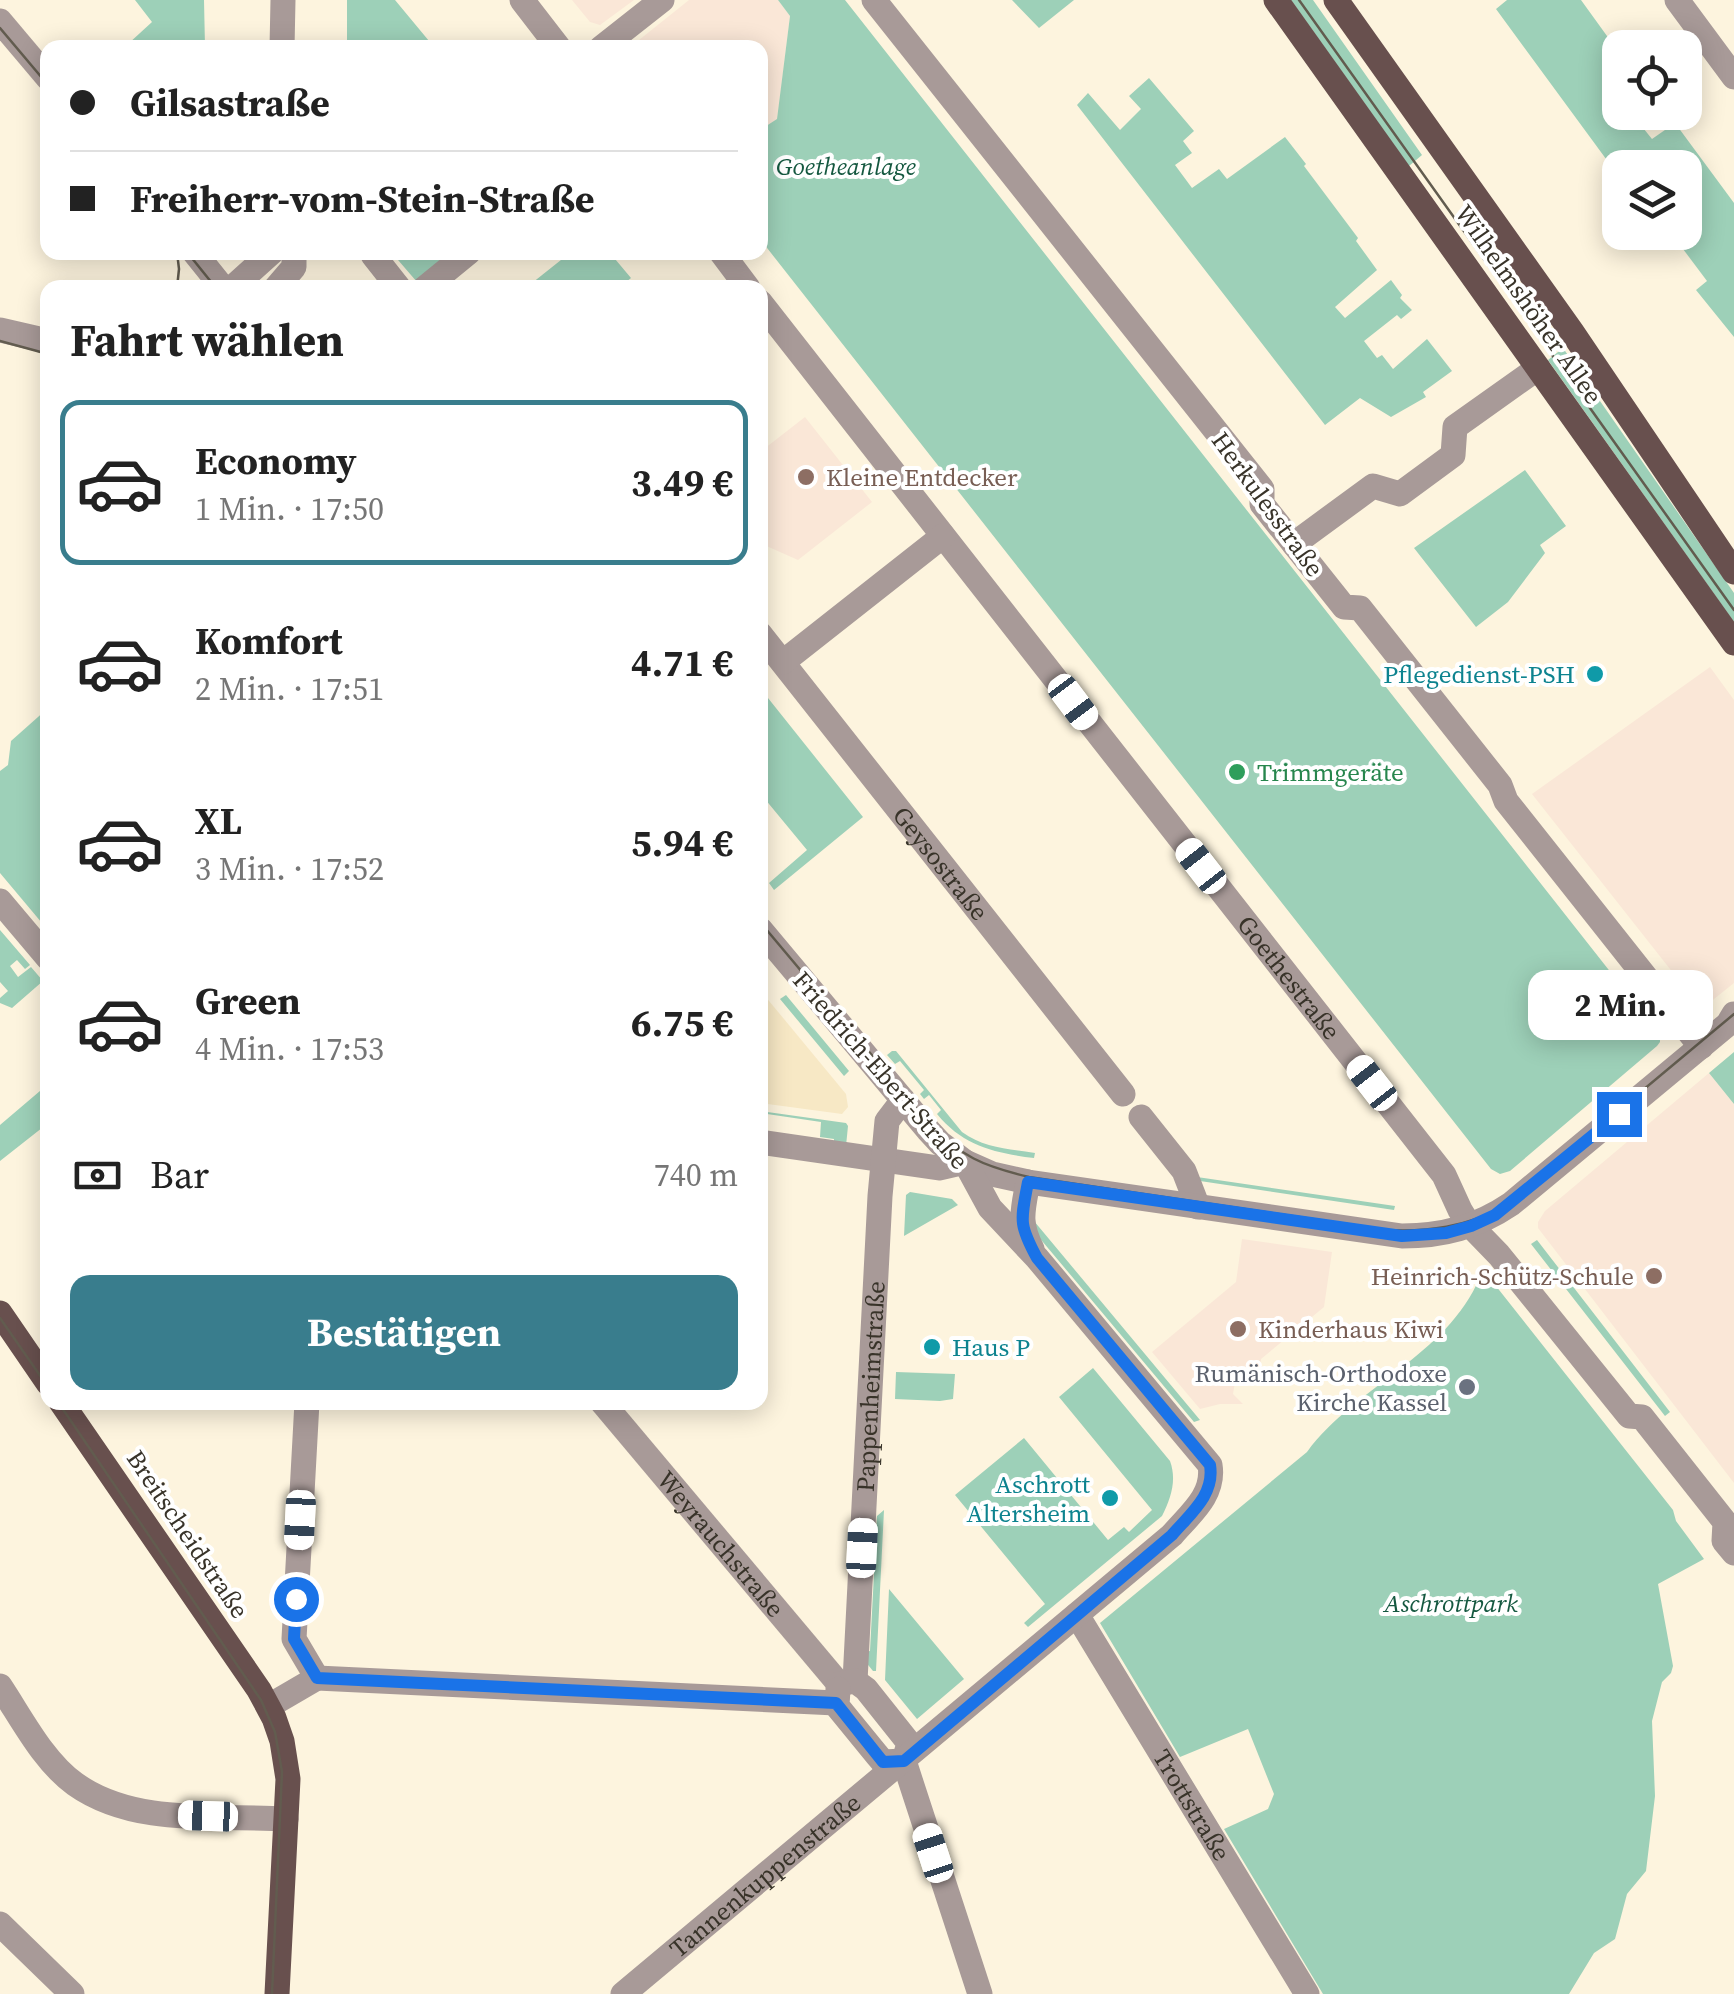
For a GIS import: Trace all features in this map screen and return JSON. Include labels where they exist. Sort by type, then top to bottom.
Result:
[{"type":"main road","name":"Wilhelmshöher Allee","points":[[1276,0],[1734,643]]},
{"type":"main road","name":"Wilhelmshöher Allee","points":[[1336,0],[1572,332],[1734,572]]},
{"type":"main road","points":[[0,1313],[40,1370]]},
{"type":"main road","name":"Breitscheidstraße","points":[[66,1410],[268,1706],[282,1741],[288,1779],[277,1994]]},
{"type":"street","points":[[282,40],[283,0]]},
{"type":"street","points":[[522,0],[553,40]]},
{"type":"street","points":[[612,40],[662,0]]},
{"type":"street","name":"Herkulesstraße","points":[[874,0],[1262,489],[1262,504],[1344,608],[1360,608],[1701,1047]]},
{"type":"street","points":[[1677,0],[1734,77]]},
{"type":"street","points":[[0,21],[40,68]]},
{"type":"street","points":[[204,260],[229,280]]},
{"type":"street","points":[[243,280],[264,260]]},
{"type":"street","points":[[255,280],[294,267],[294,260]]},
{"type":"street","points":[[377,260],[393,280]]},
{"type":"street","points":[[435,280],[459,260]]},
{"type":"street","name":"Goethestraße","points":[[768,312],[1444,1175],[1471,1226],[1630,1416],[1642,1417],[1725,1522],[1724,1541],[1734,1553]]},
{"type":"street","points":[[0,330],[40,339]]},
{"type":"street","points":[[1294,544],[1373,486],[1400,494],[1407,489],[1453,455],[1455,427],[1538,368]]},
{"type":"street","points":[[782,662],[943,536]]},
{"type":"street","name":"Geysostraße","points":[[768,644],[1123,1094]]},
{"type":"street","points":[[0,901],[40,948]]},
{"type":"street","name":"Friedrich-Ebert-Straße","points":[[768,940],[940,1143],[965,1162],[990,1208],[1037,1258],[1210,1465],[1212,1477]]},
{"type":"street","points":[[768,1143],[940,1168],[965,1162],[1027,1189],[1198,1207],[1402,1236],[1434,1234],[1471,1226],[1511,1204],[1732,1020]]},
{"type":"street","name":"Pappenheimstraße","points":[[843,1690],[886,1121],[902,1100]]},
{"type":"street","points":[[1141,1118],[1184,1172],[1198,1207]]},
{"type":"street","name":"Friedrich-Ebert-Straße","points":[[1027,1189],[1023,1232],[1037,1258]]},
{"type":"street","points":[[307,1410],[294,1639],[317,1678]]},
{"type":"street","name":"Weyrauchstraße","points":[[609,1410],[843,1690],[883,1762],[904,1761]]},
{"type":"street","name":"Tannenkuppenstraße","points":[[623,1994],[1172,1535],[1205,1497],[1212,1477]]},
{"type":"street","name":"Trottstraße","points":[[1077,1615],[1307,1994]]},
{"type":"street","points":[[268,1706],[317,1678],[843,1690]]},
{"type":"street","points":[[0,1686],[50,1760],[74,1784],[109,1803],[153,1812],[286,1819]]},
{"type":"street","points":[[904,1761],[980,1994]]},
{"type":"street","points":[[0,1924],[72,1994]]},
{"type":"shaded area","points":[[572,0],[634,0],[600,25],[590,22]]},
{"type":"shaded area","points":[[689,0],[778,0],[790,16],[777,120],[768,125],[768,40],[639,40]]},
{"type":"shaded area","name":"Kleine Entdecker","points":[[805,417],[872,502],[798,560],[768,547],[768,446]]},
{"type":"shaded area","points":[[1710,667],[1734,700],[1734,983],[1709,1003],[1701,1004],[1532,794]]},
{"type":"shaded area","points":[[768,1000],[846,1094],[848,1107],[842,1114],[768,1104]]},
{"type":"shaded area","name":"Heinrich-Schütz-Schule","points":[[1709,1073],[1734,1104],[1734,1483],[1538,1228],[1545,1211]]},
{"type":"shaded area","name":"Kinderhaus Kiwi","points":[[1242,1239],[1332,1252],[1324,1307],[1261,1359],[1259,1380],[1247,1379],[1237,1371],[1233,1394],[1243,1404],[1200,1409],[1152,1352],[1236,1282]]},
{"type":"green space","points":[[135,0],[204,0],[205,40],[132,40],[152,22]]},
{"type":"green space","points":[[347,0],[395,0],[428,40],[347,40]]},
{"type":"green space","name":"Goetheanlage","points":[[778,0],[845,0],[1660,1035],[1657,1046],[1510,1171],[1500,1174],[1491,1169],[768,249],[768,125],[777,119],[790,16]]},
{"type":"green space","points":[[1012,0],[1074,0],[1039,28]]},
{"type":"green space","points":[[1291,0],[1313,0],[1422,155],[1409,166]]},
{"type":"green space","points":[[1507,0],[1581,0],[1603,30],[1602,130],[1645,130],[1652,139],[1665,130],[1680,130],[1695,150],[1602,150],[1602,153],[1496,9]]},
{"type":"green space","points":[[1149,78],[1194,131],[1183,141],[1192,153],[1175,165],[1192,188],[1219,169],[1227,179],[1285,137],[1377,270],[1335,307],[1345,318],[1391,280],[1412,310],[1401,319],[1397,315],[1364,341],[1377,358],[1382,355],[1393,369],[1427,339],[1452,371],[1423,392],[1426,397],[1391,417],[1360,398],[1325,425],[1077,105],[1088,93],[1120,130],[1141,109],[1129,96]]},
{"type":"green space","points":[[1702,160],[1734,203],[1734,337],[1696,290],[1707,281],[1684,250],[1702,250]]},
{"type":"green space","points":[[398,260],[449,260],[420,280],[415,280]]},
{"type":"green space","points":[[561,260],[616,260],[631,278],[629,280],[536,280]]},
{"type":"green space","points":[[1563,348],[1734,593],[1734,622],[1548,360]]},
{"type":"green space","points":[[1525,470],[1566,526],[1540,545],[1545,553],[1508,602],[1476,627],[1414,548]]},
{"type":"green space","points":[[768,698],[863,817],[774,890],[769,883],[807,850],[768,803]]},
{"type":"green space","points":[[40,715],[40,921],[0,873],[0,771],[8,765],[11,741]]},
{"type":"green space","points":[[0,930],[30,965],[25,969],[17,960],[10,966],[18,977],[31,967],[40,984],[12,1008],[0,1003],[8,991],[0,982]]},
{"type":"green space","points":[[786,995],[849,1071],[844,1076],[780,999]]},
{"type":"green space","points":[[896,1051],[962,1132],[988,1145],[1035,1153],[1034,1158],[993,1150],[958,1134],[937,1114],[941,1110],[929,1095],[924,1099],[920,1094],[924,1090],[900,1061],[895,1064],[887,1055]]},
{"type":"green space","points":[[1734,1052],[1734,1104],[1709,1073]]},
{"type":"green space","points":[[40,1091],[40,1130],[0,1161],[0,1125]]},
{"type":"green space","points":[[768,1112],[846,1123],[846,1146],[820,1137],[821,1122]]},
{"type":"green space","points":[[1197,1177],[1395,1206],[1394,1210],[1200,1181]]},
{"type":"green space","points":[[910,1192],[952,1199],[958,1205],[904,1236],[906,1195]]},
{"type":"green space","points":[[1029,1215],[1200,1420],[1194,1422],[1032,1229]]},
{"type":"green space","points":[[1537,1240],[1670,1412],[1665,1416],[1531,1244]]},
{"type":"green space","name":"Aschrottpark","points":[[1480,1277],[1492,1281],[1673,1510],[1676,1521],[1704,1559],[1658,1584],[1673,1666],[1662,1682],[1652,1721],[1655,1796],[1646,1871],[1627,1894],[1615,1939],[1594,1953],[1569,1994],[1323,1994],[1224,1829],[1268,1809],[1274,1794],[1248,1729],[1180,1757],[1100,1623],[1307,1452],[1350,1408],[1424,1350],[1465,1305]]},
{"type":"green space","points":[[1093,1368],[1170,1461],[1170,1496],[1162,1516],[1028,1627],[1024,1623],[1045,1604],[955,1495],[1024,1438],[1108,1540],[1124,1527],[1129,1532],[1152,1510],[1059,1397]]},
{"type":"green space","points":[[896,1372],[955,1374],[953,1399],[895,1399]]},
{"type":"green space","points":[[884,1510],[873,1671],[864,1660],[864,1652],[870,1651],[877,1516]]},
{"type":"green space","points":[[889,1589],[964,1679],[917,1719],[885,1680]]},
{"type":"tram line","points":[[1299,0],[1734,610]]},
{"type":"tram line","points":[[0,28],[40,76]]},
{"type":"tram line","points":[[178,260],[178,280]]},
{"type":"tram line","points":[[193,260],[210,280]]},
{"type":"tram line","points":[[0,341],[40,352]]},
{"type":"tram line","points":[[768,932],[928,1122],[951,1144],[974,1158],[1029,1177],[1387,1230],[1446,1227],[1503,1207],[1734,1014]]},
{"type":"tram line","points":[[0,1318],[40,1376]]},
{"type":"tram line","points":[[63,1410],[261,1700],[275,1732],[282,1772],[272,1994]]},
{"type":"place","name":"Kleine Entdecker","points":[[806,477]]},
{"type":"place","name":"Pflegedienst-PSH","points":[[1595,674]]},
{"type":"place","name":"Trimmgeräte","points":[[1237,772]]},
{"type":"place","name":"Heinrich-Schütz-Schule","points":[[1654,1276]]},
{"type":"place","name":"Kinderhaus Kiwi","points":[[1238,1329]]},
{"type":"place","name":"Haus P","points":[[932,1347]]},
{"type":"place","name":"Rumänisch-Orthodoxe Kirche Kassel","points":[[1467,1387]]},
{"type":"place","name":"Aschrott Altersheim","points":[[1110,1498]]},
{"type":"route","points":[[296,1599],[294,1639],[317,1678],[836,1703],[883,1762],[904,1761],[1172,1535],[1205,1497],[1212,1477],[1210,1465],[1037,1258],[1023,1232],[1028,1182],[1420,1236],[1446,1233],[1495,1215],[1619,1114]]}]
